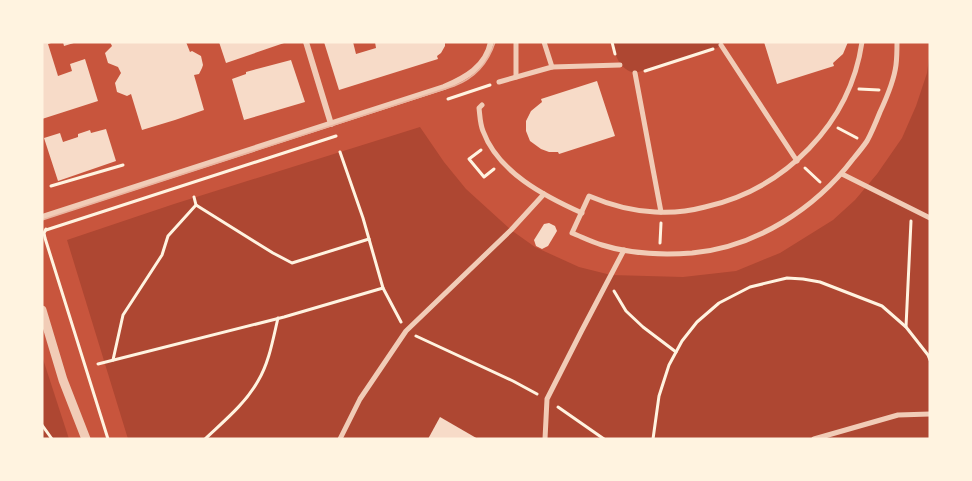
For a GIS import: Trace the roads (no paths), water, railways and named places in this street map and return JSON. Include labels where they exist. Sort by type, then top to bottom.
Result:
[{"type":"street","points":[[306,42],[331,124]]},
{"type":"street","points":[[42,216],[444,87],[462,79],[478,67],[491,42]]},
{"type":"street","points":[[516,42],[516,77]]},
{"type":"street","points":[[544,42],[552,67]]},
{"type":"street","points":[[862,42],[860,58],[848,88],[829,124],[797,161],[765,185],[737,198],[698,209],[661,212],[627,209],[589,196],[572,233],[602,245],[624,250],[694,253],[748,240],[778,225],[804,208],[842,174],[866,142],[890,91],[896,65],[897,42]]},
{"type":"street","points":[[721,45],[797,161]]},
{"type":"street","points":[[499,82],[552,67],[620,65]]},
{"type":"street","points":[[635,73],[661,212]]},
{"type":"street","points":[[482,105],[479,108],[482,130],[502,162],[544,194],[582,213]]},
{"type":"street","points":[[842,174],[930,218]]},
{"type":"street","points":[[340,439],[360,399],[406,331],[511,230],[544,194]]},
{"type":"street","points":[[545,439],[547,399],[624,250]]},
{"type":"street","points":[[42,310],[63,380],[86,439]]},
{"type":"street","points":[[814,439],[898,415],[930,414]]},
{"type":"tram line","points":[[42,220],[454,86],[468,79],[480,69],[489,57],[495,42]]}]
